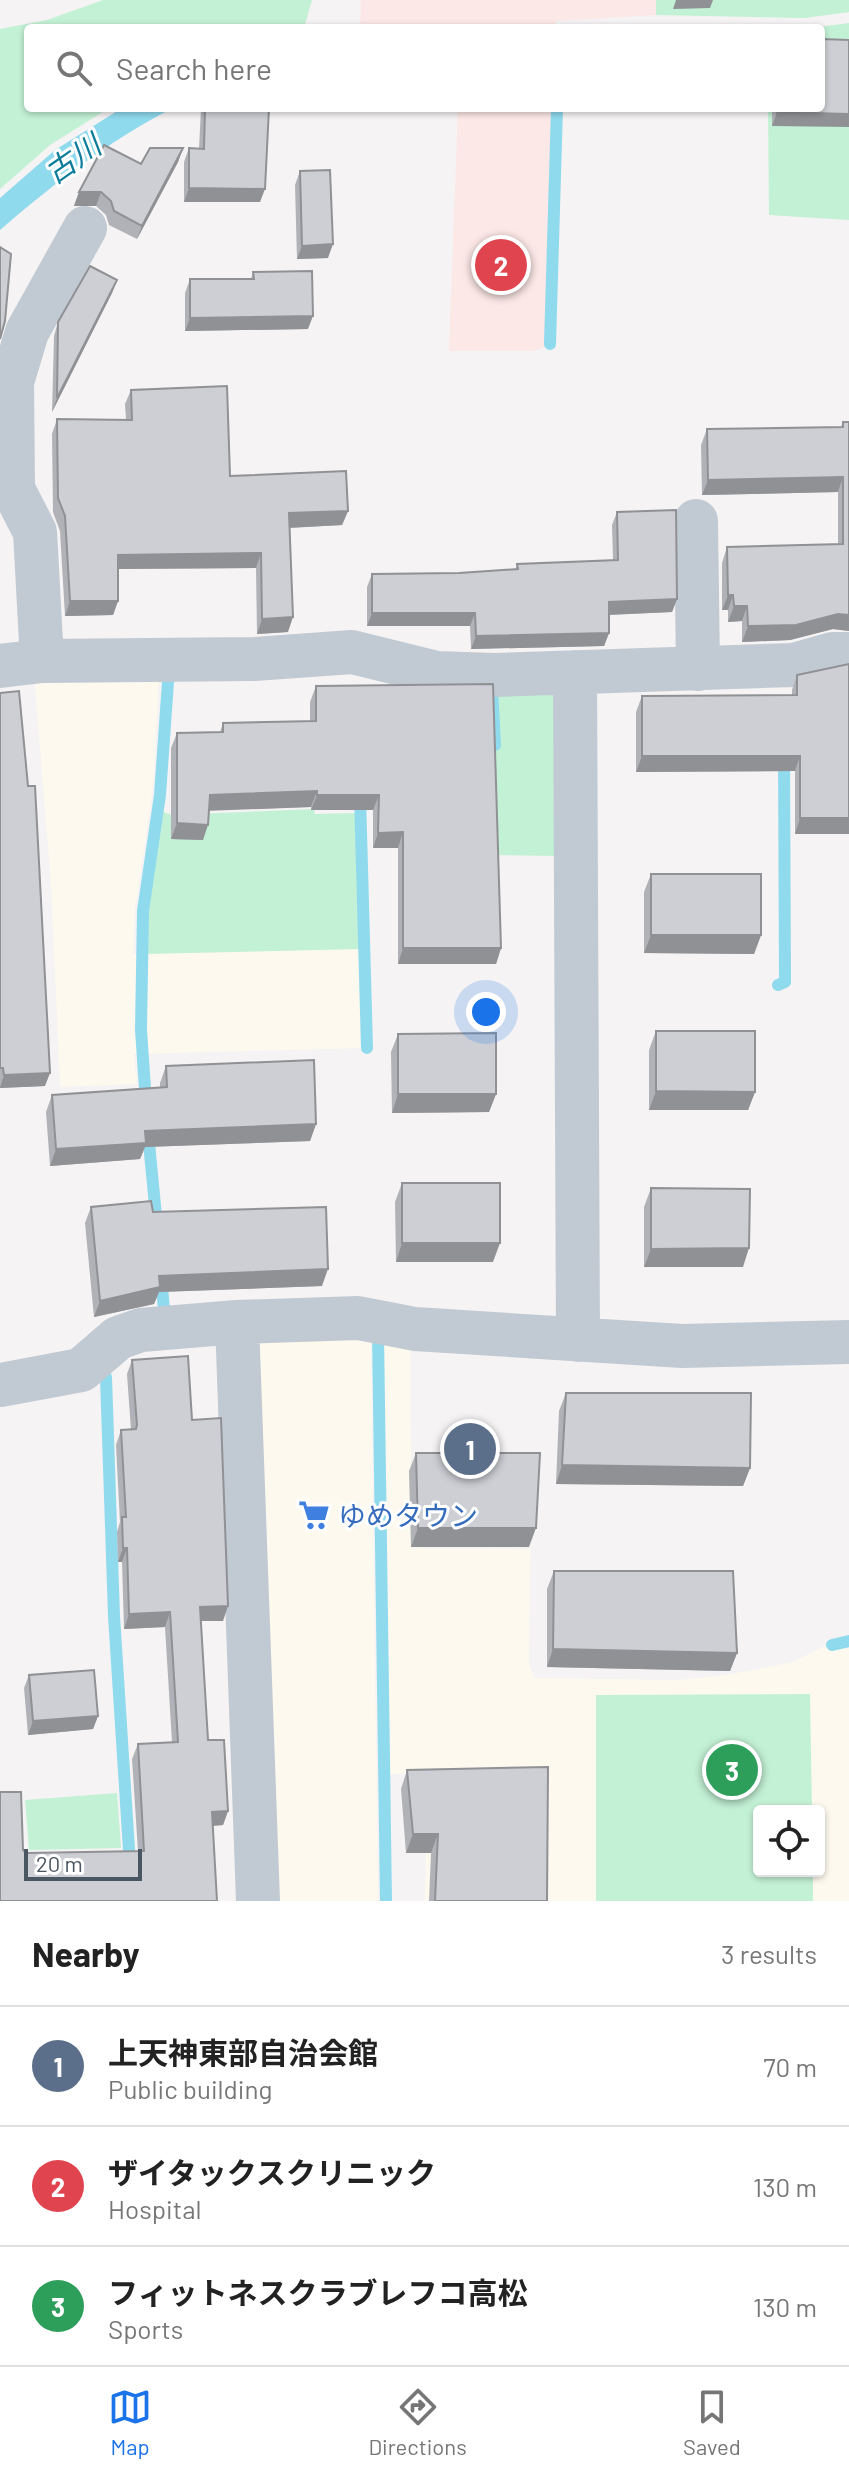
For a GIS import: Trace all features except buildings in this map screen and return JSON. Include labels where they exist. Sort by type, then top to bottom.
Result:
[{"type":"street","points":[[85,228],[27,332],[12,382],[13,489],[35,532],[21,664],[254,659],[352,652],[437,673],[493,675],[794,665],[833,654],[849,654]]},
{"type":"street","points":[[696,521],[698,669]]},
{"type":"street","points":[[575,672],[578,1340]]},
{"type":"street","points":[[0,1385],[81,1370],[118,1338],[141,1330],[237,1322],[358,1318],[415,1329],[682,1346],[849,1342]]},
{"type":"street","points":[[237,1322],[258,1901]]},
{"type":"shaded area","points":[[361,0],[656,0],[656,15],[556,21],[556,24],[360,24]]},
{"type":"shaded area","points":[[458,112],[554,112],[548,345],[533,351],[449,351]]},
{"type":"shaded area","points":[[159,673],[153,788],[135,910],[133,954],[362,949],[365,1048],[134,1054],[137,1084],[60,1087],[51,883],[34,675]]},
{"type":"shaded area","name":"ゆめタウン","points":[[265,1334],[371,1334],[378,1901],[271,1901],[251,1349]]},
{"type":"shaded area","points":[[381,1340],[410,1342],[412,1548],[530,1549],[529,1664],[534,1678],[679,1680],[726,1675],[793,1662],[828,1644],[830,1649],[849,1644],[849,1901],[425,1901],[426,1853],[455,1852],[540,1774],[387,1774]]},
{"type":"green space","points":[[103,0],[312,0],[305,24],[26,24],[47,20]]},
{"type":"green space","points":[[656,0],[849,0],[849,12],[805,18],[656,15]]},
{"type":"green space","points":[[849,23],[849,220],[769,215],[768,112],[825,112],[825,26]]},
{"type":"green space","points":[[24,24],[24,112],[103,112],[50,145],[0,189],[0,29]]},
{"type":"green space","points":[[545,686],[558,699],[558,856],[498,855],[494,687]]},
{"type":"green space","points":[[314,809],[315,814],[359,813],[362,949],[145,954],[147,903],[161,811],[172,815]]},
{"type":"green space","points":[[810,1694],[812,1805],[753,1805],[753,1877],[813,1877],[813,1901],[596,1901],[596,1695]]},
{"type":"green space","points":[[117,1793],[121,1848],[29,1850],[25,1800]]},
{"type":"water","name":"古川","points":[[116,112],[166,112],[126,134],[83,164],[0,230],[0,198],[55,150]]},
{"type":"waterway","points":[[550,344],[557,112]]},
{"type":"waterway","points":[[146,1103],[141,1030],[143,911],[160,795],[169,668]]},
{"type":"waterway","points":[[492,688],[495,745]]},
{"type":"waterway","points":[[778,985],[785,982],[784,757]]},
{"type":"waterway","points":[[360,795],[367,1048]]},
{"type":"waterway","points":[[148,1133],[157,1226]]},
{"type":"waterway","points":[[161,1276],[165,1321]]},
{"type":"waterway","points":[[378,1333],[386,1901]]},
{"type":"waterway","points":[[106,1377],[114,1616],[130,1865]]},
{"type":"waterway","points":[[832,1645],[849,1641]]},
{"type":"place","name":"ザイタックスクリニック","points":[[501,265]]},
{"type":"place","name":"上天神東部自治会館","points":[[470,1449]]},
{"type":"place","name":"ゆめタウン","points":[[314,1515]]},
{"type":"place","name":"フィットネスクラブレフコ高松","points":[[732,1770]]}]
